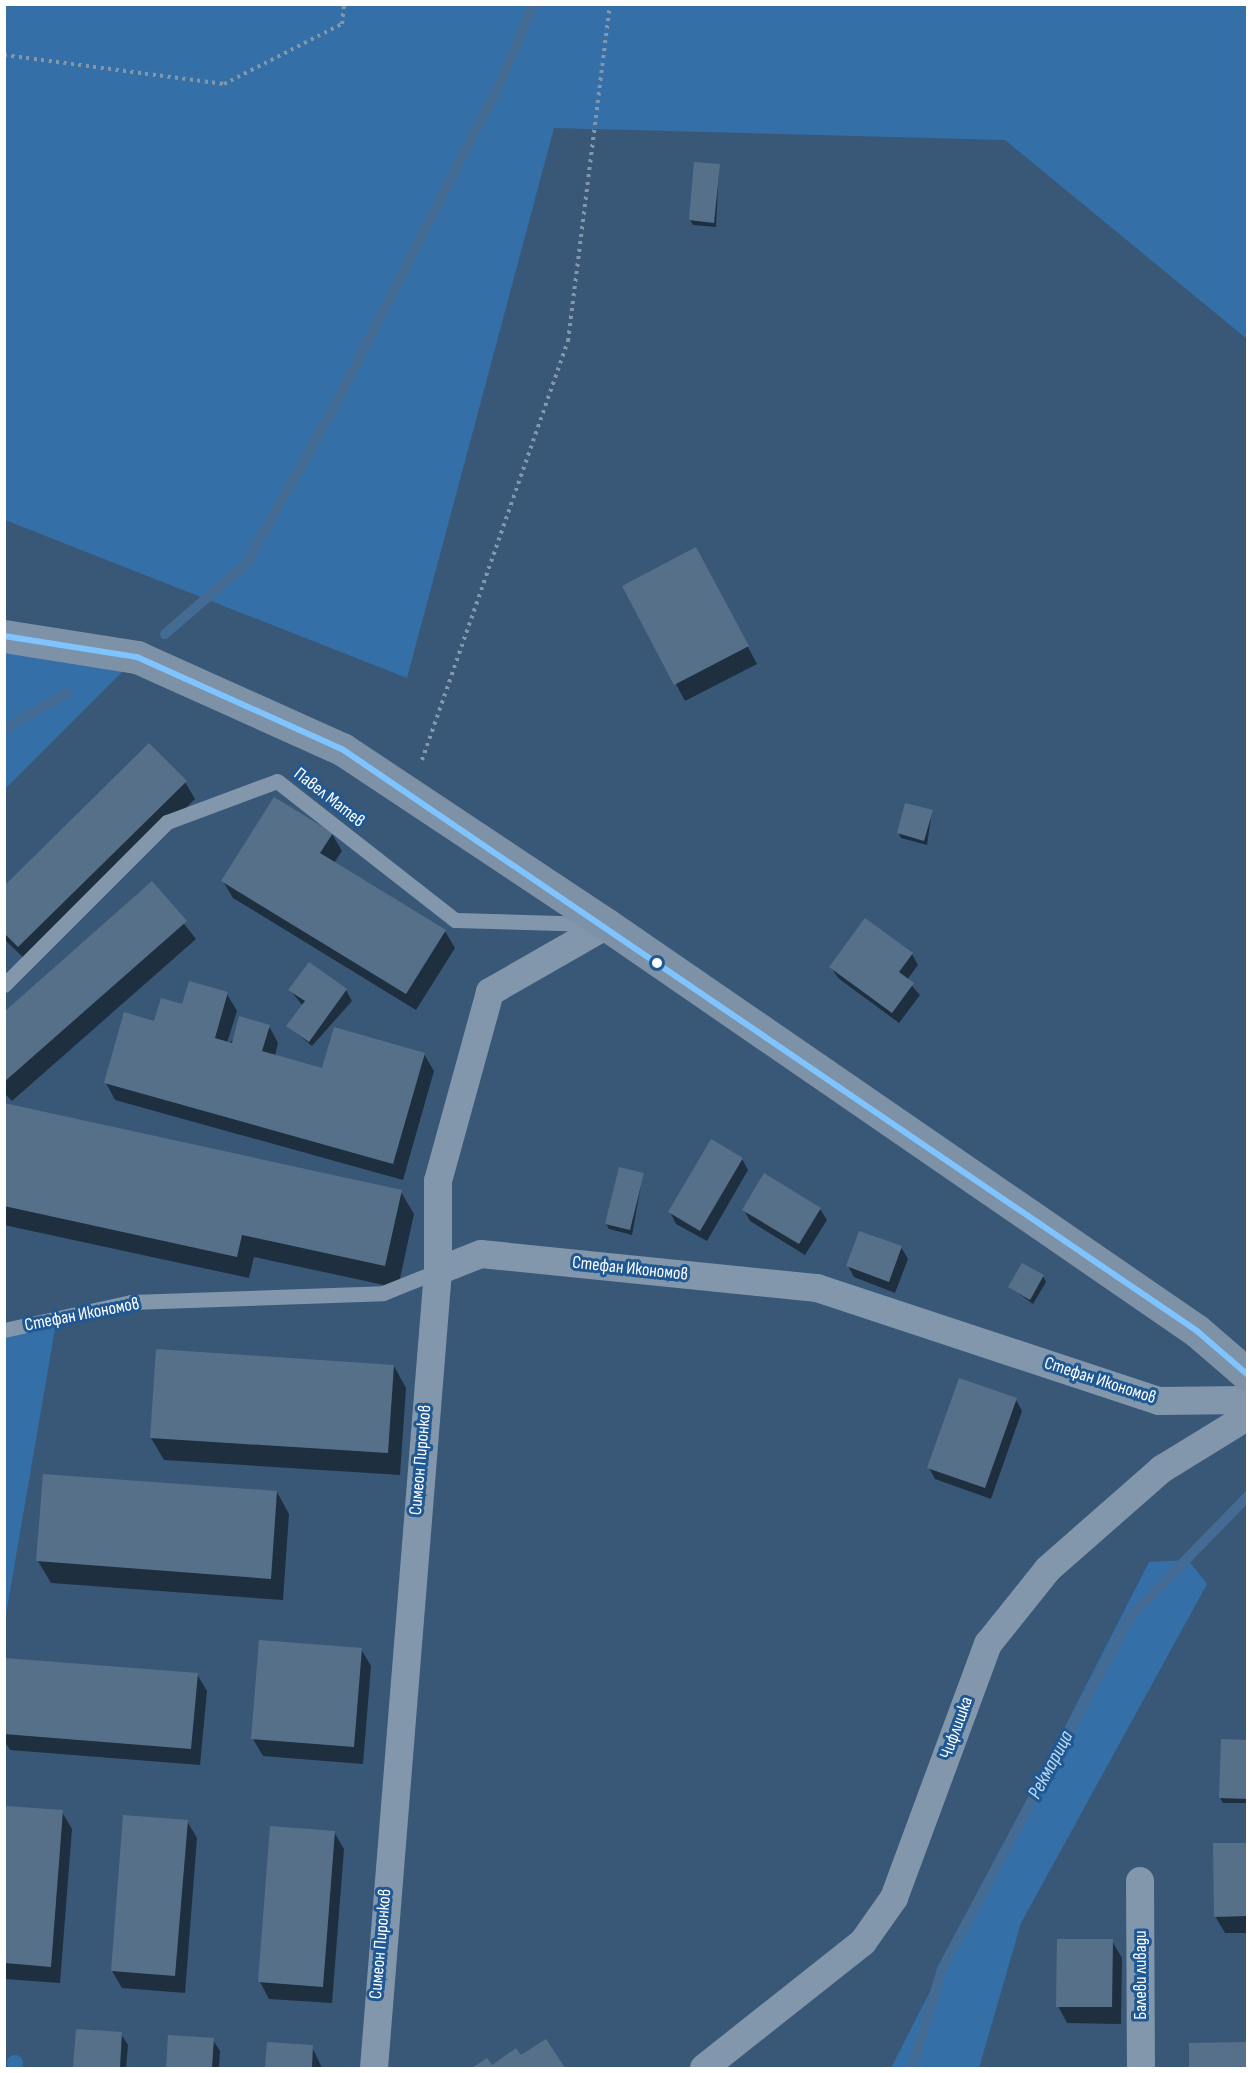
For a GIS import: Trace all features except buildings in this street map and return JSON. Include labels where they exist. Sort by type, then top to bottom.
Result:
[{"type":"street","points":[[4,636],[137,657],[342,749],[607,925],[1197,1331],[1248,1375]]},
{"type":"street","name":"Симеон Пиронков","points":[[374,2068],[438,1270],[438,1181],[490,992],[607,925]]},
{"type":"street","name":"Стефан Икономов","points":[[438,1270],[481,1254],[817,1288],[1159,1401],[1248,1400]]},
{"type":"street","name":"Чифлишка","points":[[704,2068],[863,1942],[894,1898],[988,1644],[1048,1569],[1162,1469],[1248,1416]]},
{"type":"street","name":"Балеви ливади","points":[[1140,1881],[1141,2068]]},
{"type":"lane","name":"Павел Матев","points":[[4,985],[167,822],[277,782],[455,920],[607,925]]},
{"type":"lane","name":"Стефан Икономов","points":[[4,1330],[131,1302],[383,1293],[438,1270]]},
{"type":"path","points":[[4,55],[224,84],[342,24],[344,4]]},
{"type":"path","points":[[410,794],[568,340],[610,4]]},
{"type":"shaded area","points":[[4,5],[1247,5],[1247,339],[1005,140],[554,128],[407,678],[5,520]]},
{"type":"shaded area","points":[[5,636],[137,657],[5,789]]},
{"type":"shaded area","points":[[56,1323],[5,1620],[5,1330]]},
{"type":"shaded area","points":[[1188,1560],[1207,1584],[1021,1923],[979,2068],[891,2068],[1149,1562]]},
{"type":"shaded area","points":[[12,2055],[18,2055],[23,2063],[21,2069],[12,2071],[7,2066],[7,2060]]},
{"type":"waterway","points":[[165,634],[246,564],[332,411],[501,81],[534,4]]},
{"type":"waterway","points":[[4,729],[67,693]]},
{"type":"waterway","name":"Рекмарица","points":[[912,2068],[942,1969],[1130,1617],[1248,1496]]},
{"type":"transit line","points":[[4,636],[137,657],[342,749],[1197,1331],[1248,1375]]}]
